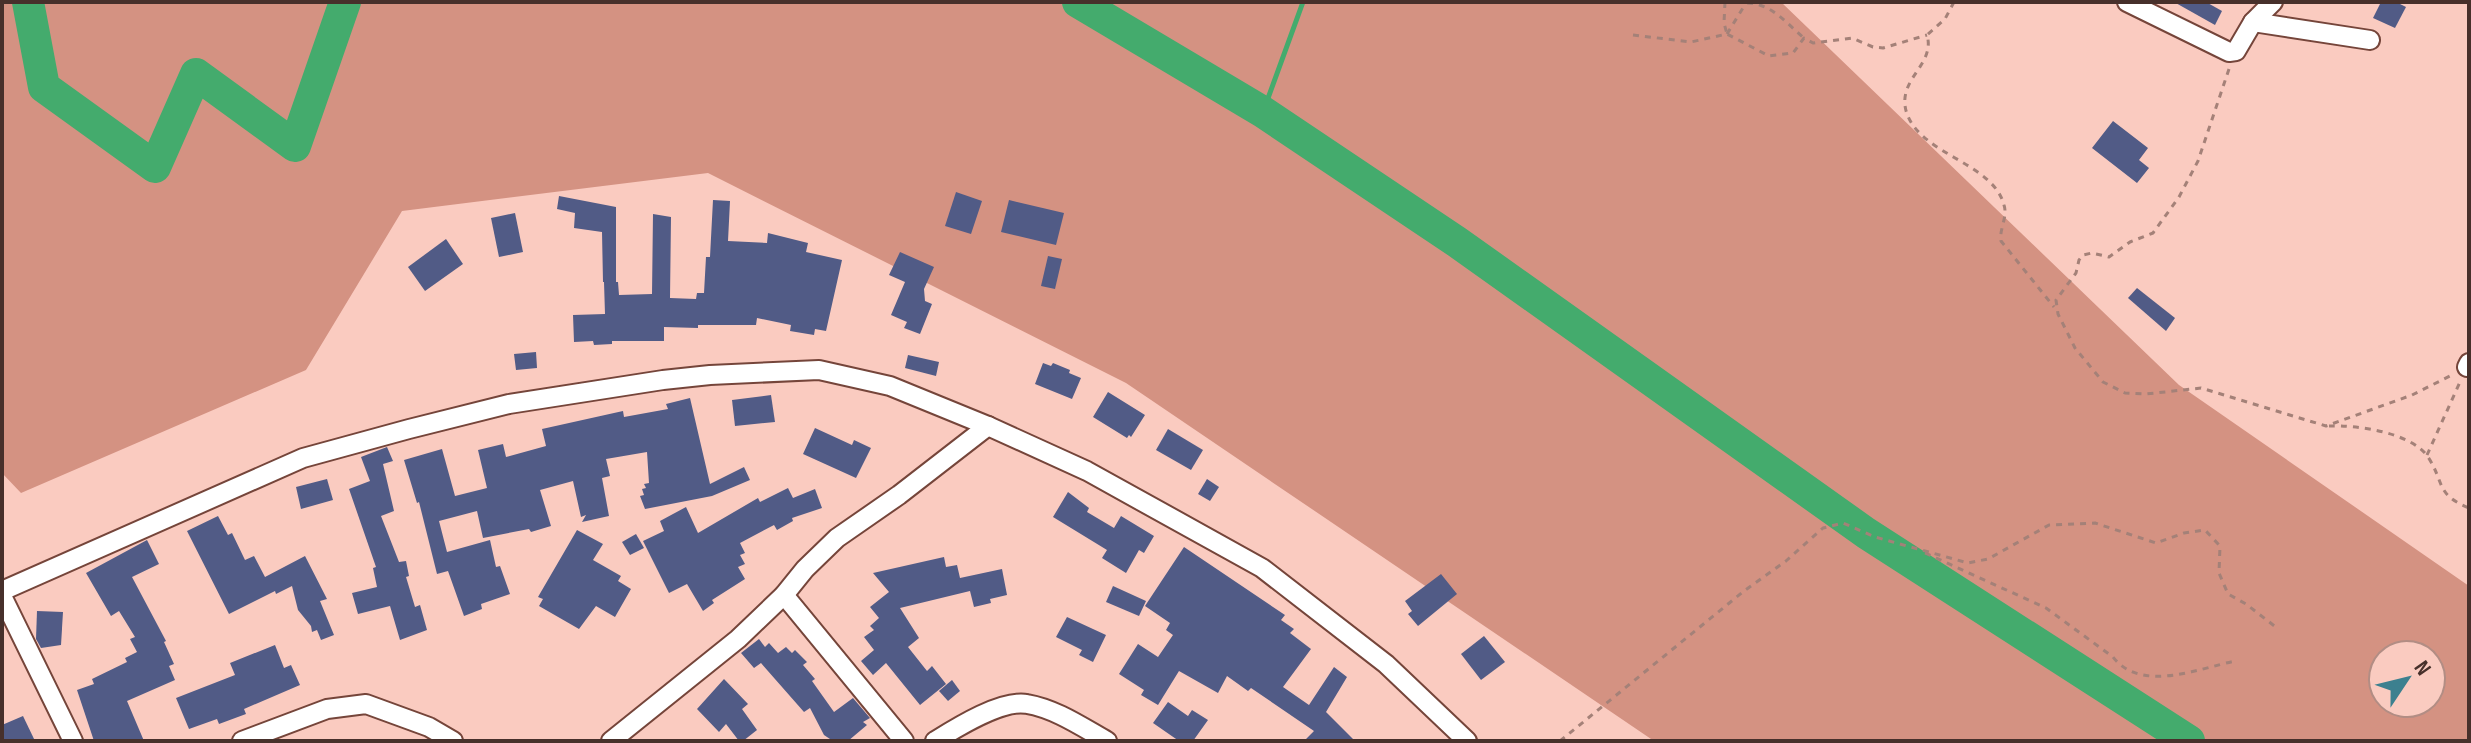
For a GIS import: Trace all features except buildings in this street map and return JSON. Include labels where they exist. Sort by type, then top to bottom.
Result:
[{"type":"street","points":[[2127,2],[2229,52],[2236,51],[2253,22],[2273,2]]},
{"type":"street","points":[[2253,22],[2370,40]]},
{"type":"street","points":[[73,741],[2,594],[303,458],[509,404],[710,375],[819,370],[890,386],[988,426],[1087,471],[1262,568],[1386,664],[1467,741]]},
{"type":"street","points":[[611,741],[738,639],[837,538],[988,426]]},
{"type":"street","points":[[784,595],[904,741]]},
{"type":"street","points":[[935,741],[975,716],[1024,703],[1061,715],[1107,741]]},
{"type":"street","points":[[242,741],[327,709],[366,704],[429,727],[453,741]]},
{"type":"path","points":[[1725,2],[1727,34]]},
{"type":"path","points":[[1727,34],[1747,2],[1759,3],[1770,8],[1813,43],[1852,38],[1883,48],[1927,35],[1945,19],[1954,2]]},
{"type":"path","points":[[1633,35],[1691,42],[1727,34],[1769,56],[1793,53],[1804,38]]},
{"type":"path","points":[[1927,35],[1930,45],[1927,58],[1906,85],[1907,113],[1916,128],[1932,142],[1981,174],[2000,194],[2005,207],[2001,241],[2056,309],[2075,348],[2103,382],[2125,393],[2201,388],[2326,426],[2357,425],[2386,434],[2409,442],[2427,455],[2449,499],[2469,508]]},
{"type":"path","points":[[2056,309],[2056,300],[2076,273],[2080,259],[2089,253],[2109,257],[2130,242],[2153,233],[2179,197],[2198,161],[2236,51]]},
{"type":"path","points":[[2326,426],[2412,395],[2468,365]]},
{"type":"path","points":[[2427,455],[2468,365]]},
{"type":"path","points":[[1560,741],[1823,528],[1843,523],[1875,537],[1968,563],[1988,559],[2049,525],[2095,523],[2156,543],[2184,533],[2205,530],[2220,546],[2219,573],[2228,594],[2277,628]]},
{"type":"path","points":[[1914,548],[2046,608],[2113,657],[2121,668],[2135,674],[2147,677],[2171,675],[2235,661]]},
{"type":"shaded area","points":[[2,2],[1781,2],[2179,385],[2469,586],[2469,741],[1654,741],[1126,383],[708,173],[402,211],[306,370],[21,493],[2,473]]},
{"type":"waterway","points":[[28,2],[44,87],[155,167],[196,74],[295,146],[345,2]]},
{"type":"waterway","points":[[1078,2],[1263,112],[1457,242],[1866,533],[2189,741]]},
{"type":"waterway","points":[[1263,112],[1303,2]]}]
